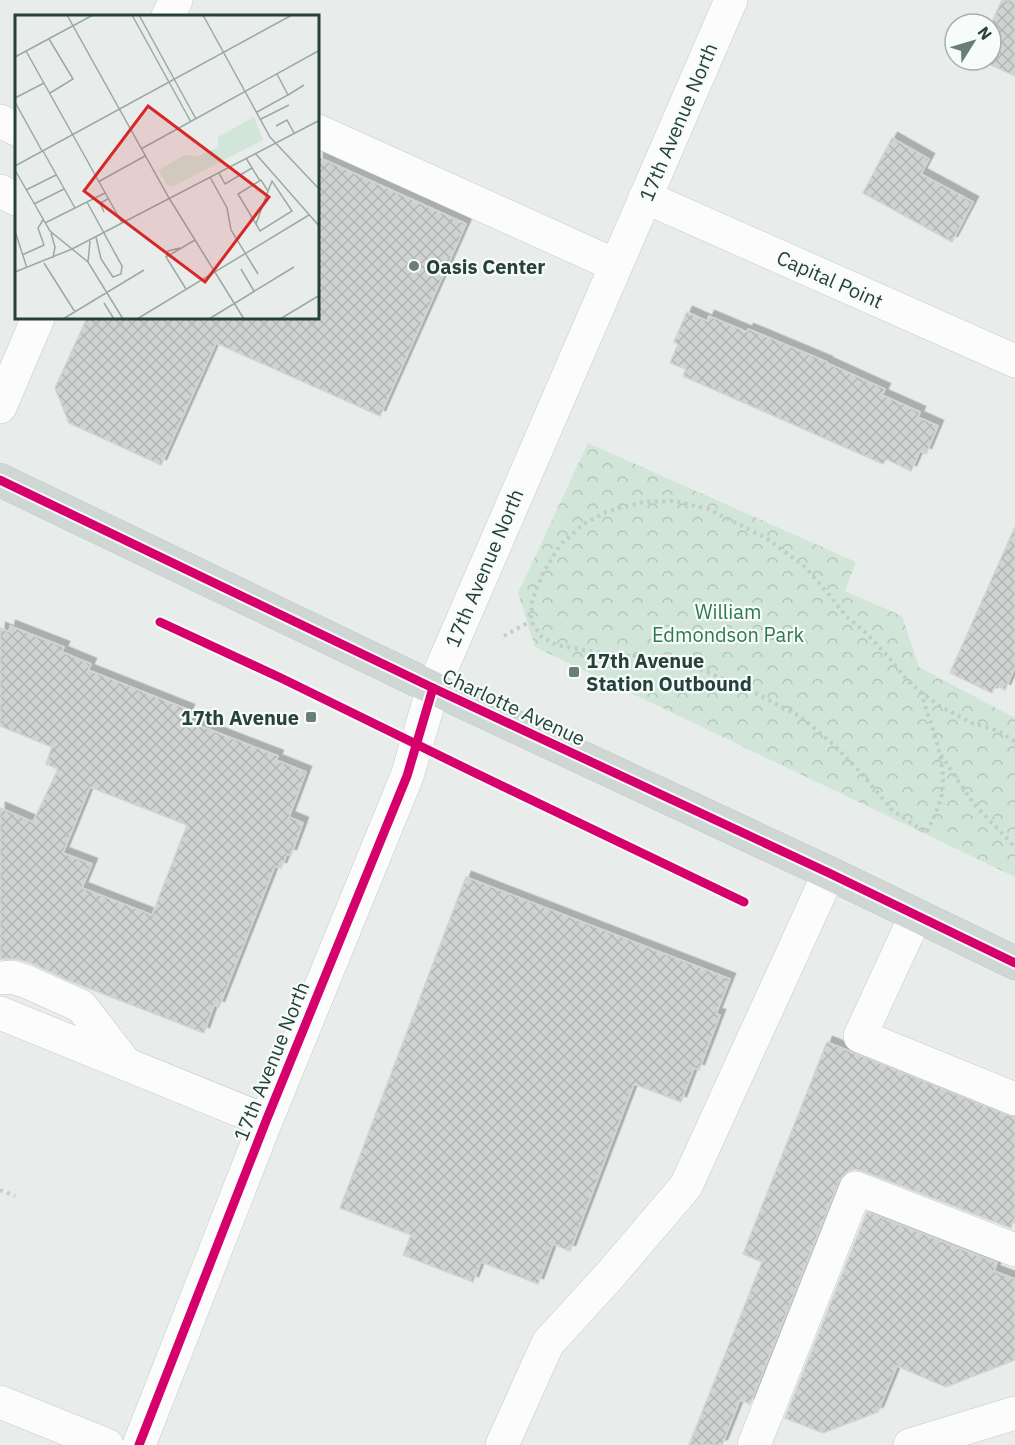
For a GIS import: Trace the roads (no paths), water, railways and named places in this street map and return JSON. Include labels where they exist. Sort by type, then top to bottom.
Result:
[{"type":"main road","name":"Charlotte Avenue","points":[[0,480],[1015,963]]},
{"type":"street","points":[[168,15],[176,0]]},
{"type":"street","name":"17th Avenue North","points":[[139,1445],[266,1121],[407,776],[433,688],[730,0]]},
{"type":"street","points":[[0,121],[15,128]]},
{"type":"street","points":[[320,131],[615,265]]},
{"type":"street","points":[[0,191],[15,198]]},
{"type":"street","name":"Capital Point","points":[[645,197],[1015,361]]},
{"type":"street","points":[[0,407],[37,320]]},
{"type":"street","points":[[502,1445],[548,1343],[686,1186],[829,873]]},
{"type":"street","points":[[916,915],[860,1036],[1015,1100]]},
{"type":"street","points":[[0,978],[12,977],[24,981],[81,1006],[126,1064]]},
{"type":"street","points":[[0,1012],[266,1121]]},
{"type":"street","points":[[754,1445],[856,1188],[1015,1250]]},
{"type":"street","points":[[0,1402],[106,1445]]},
{"type":"street","points":[[910,1445],[1015,1413]]},
{"type":"place","name":"Oasis Center","points":[[414,266]]},
{"type":"place","name":"17th Avenue Station Outbound","points":[[574,672]]},
{"type":"place","name":"17th Avenue","points":[[311,717]]},
{"type":"park label","name":"William Edmondson Park","points":[[728,622]]}]
